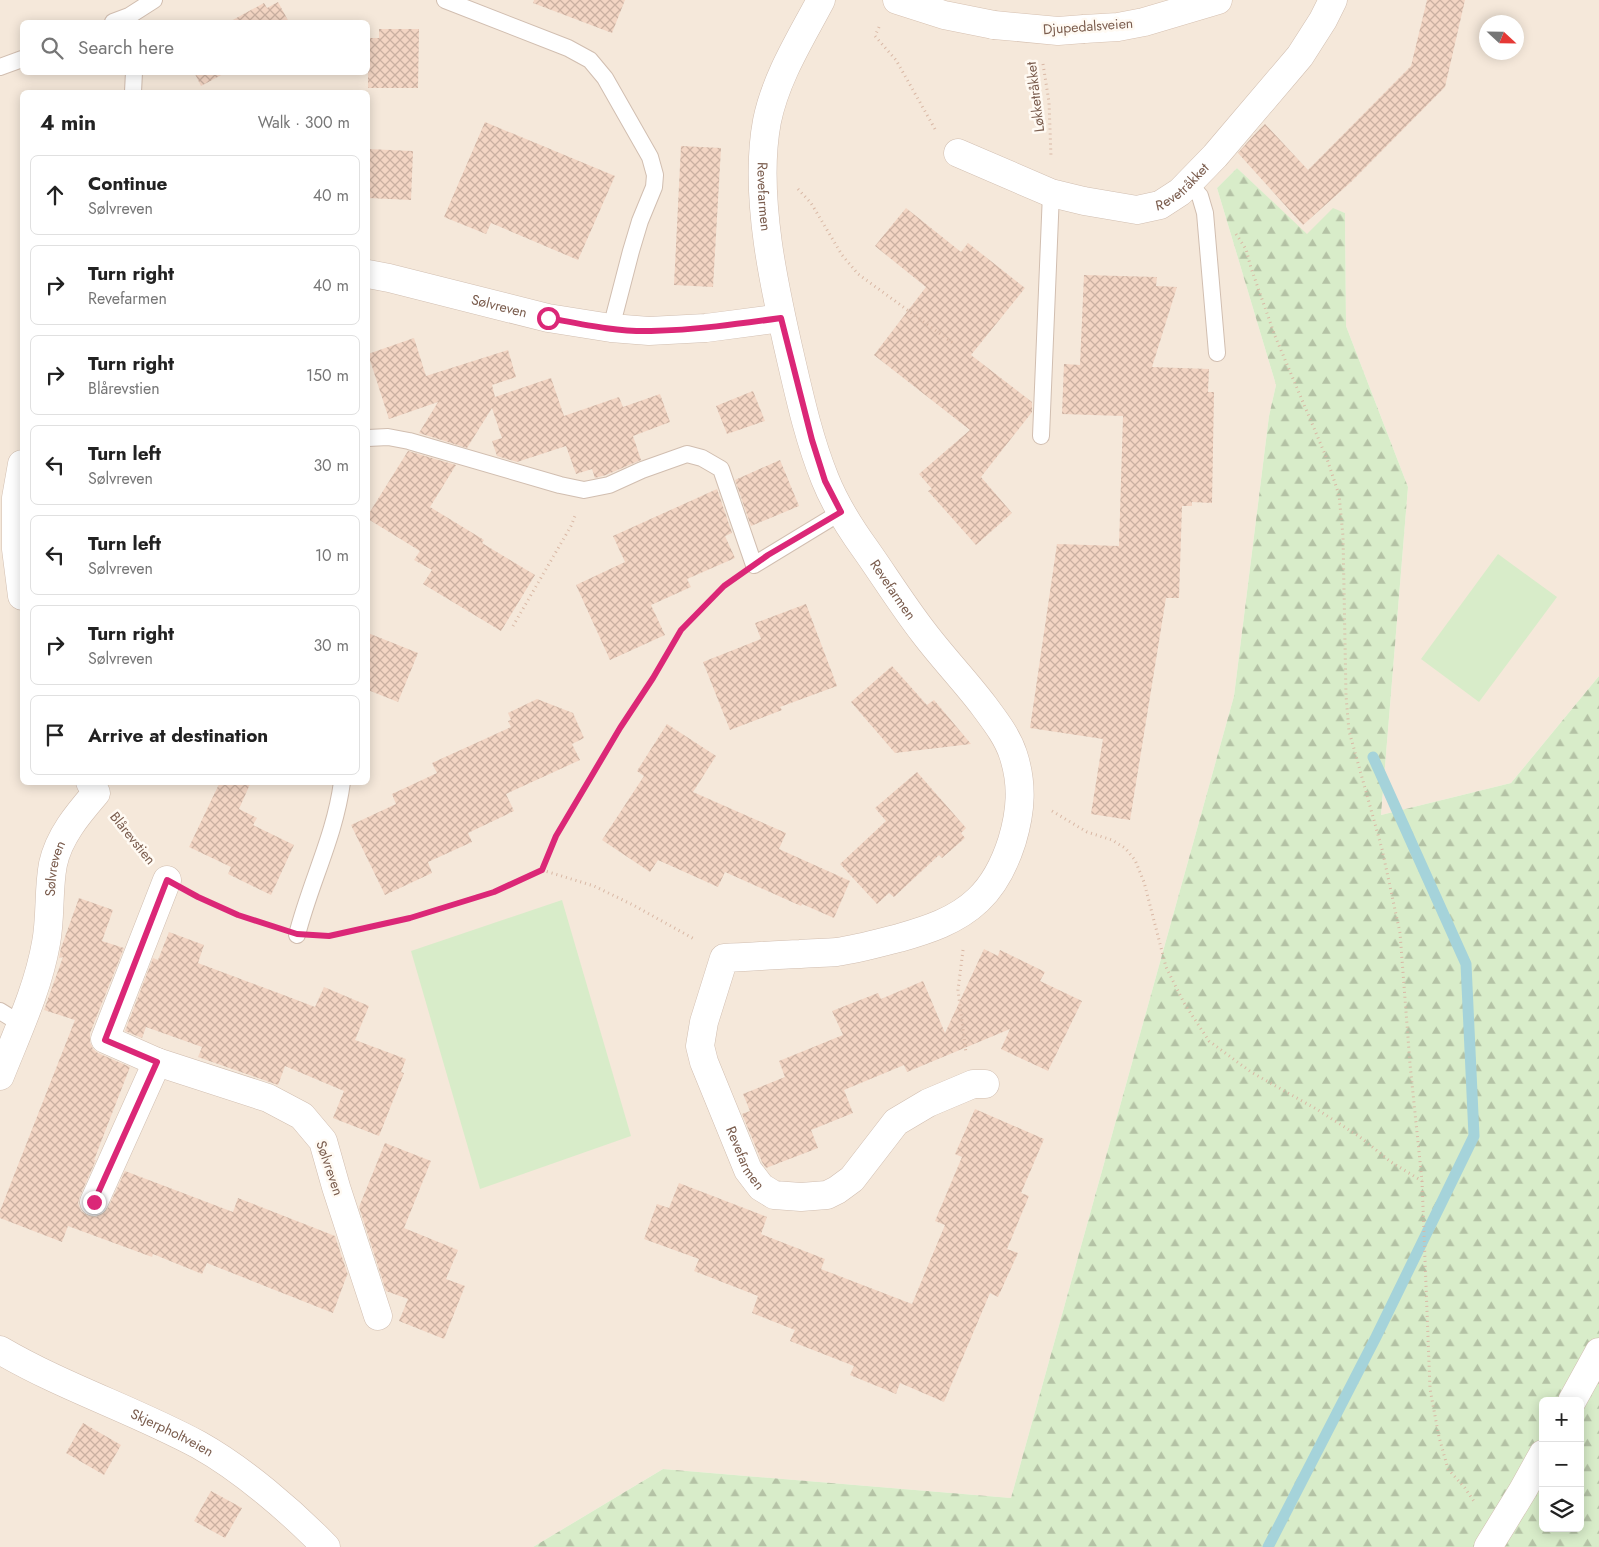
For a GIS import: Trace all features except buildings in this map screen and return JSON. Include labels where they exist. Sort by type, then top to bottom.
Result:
[{"type":"street","name":"Revefarmen","points":[[821,0],[786,65],[768,120],[764,154],[766,222],[781,318],[812,440],[825,481],[841,512],[862,545],[923,631],[999,725],[1013,752],[1020,782],[1020,807],[1006,860],[993,882],[977,901],[955,916],[932,928],[875,944],[837,952],[724,958],[704,1022],[700,1046],[704,1062],[748,1170],[761,1187],[774,1194],[801,1197],[832,1193],[852,1179],[896,1122],[928,1103],[973,1084],[985,1084]]},
{"type":"street","name":"Djupedalsveien","points":[[897,0],[944,14],[994,25],[1058,31],[1144,22],[1218,0]]},
{"type":"street","name":"Revetråkket","points":[[958,153],[1051,193],[1137,210],[1160,205],[1180,192],[1215,156],[1300,56],[1323,20],[1333,0]]},
{"type":"street","name":"Sølvreven","points":[[370,274],[548,318],[611,328],[649,331],[697,328],[781,318]]},
{"type":"street","points":[[20,469],[8,498],[20,581]]},
{"type":"street","name":"Sølvreven","points":[[0,1076],[11,1018],[38,977],[46,942],[53,863],[60,843],[71,822],[93,788]]},
{"type":"street","name":"Sølvreven","points":[[167,880],[105,1040],[157,1062],[268,1098],[302,1116],[323,1141],[378,1316]]},
{"type":"street","points":[[94,1202],[157,1062]]},
{"type":"street","name":"Skjerpholtveien","points":[[0,1350],[57,1380],[200,1446],[242,1474],[281,1505],[326,1547]]},
{"type":"street","points":[[1574,1397],[1599,1352]]},
{"type":"street","points":[[1489,1545],[1539,1461]]},
{"type":"lane","points":[[130,19],[154,0]]},
{"type":"lane","points":[[444,0],[568,48],[590,60],[605,78],[650,157],[655,175],[654,187],[640,221],[611,328]]},
{"type":"lane","points":[[0,67],[20,60]]},
{"type":"lane","points":[[133,90],[134,75]]},
{"type":"lane","points":[[1189,183],[1200,196],[1205,213],[1217,353]]},
{"type":"lane","points":[[1041,436],[1051,193]]},
{"type":"lane","points":[[370,438],[409,441],[560,485],[584,490],[609,485],[642,470],[687,454],[702,458],[721,469],[754,565],[841,512]]},
{"type":"lane","points":[[297,934],[331,834],[342,785]]},
{"type":"path","points":[[875,36],[896,60],[940,136],[958,153]]},
{"type":"path","name":"Løkketråkket","points":[[1043,64],[1049,102],[1051,193]]},
{"type":"path","points":[[764,184],[786,183],[798,189],[811,203],[842,254],[858,274],[954,344]]},
{"type":"path","points":[[1205,213],[1228,224],[1246,249],[1275,336],[1327,459],[1339,495],[1343,536],[1346,696],[1349,731],[1382,849],[1400,933],[1410,1064],[1422,1181],[1430,1389],[1439,1437],[1448,1469],[1479,1508],[1489,1545]]},
{"type":"path","points":[[513,626],[571,526],[581,504],[584,490]]},
{"type":"path","points":[[724,958],[680,930],[594,886],[542,870],[556,836],[681,630],[724,586],[754,565]]},
{"type":"path","name":"Blårevstien","points":[[93,788],[167,880],[198,897],[238,915],[297,934],[329,936],[410,918],[494,892],[542,870]]},
{"type":"path","points":[[1048,808],[1087,832],[1112,840],[1125,848],[1135,860],[1144,882],[1166,967],[1184,1004],[1209,1042],[1251,1072],[1318,1110],[1360,1137],[1391,1162],[1422,1181]]},
{"type":"path","points":[[958,990],[962,1032]]},
{"type":"shaded area","points":[[0,0],[1599,0],[1599,676],[1511,783],[1381,815],[1408,487],[1346,326],[1345,213],[1333,209],[1307,235],[1237,168],[1217,188],[1276,385],[1269,416],[1234,696],[1011,1498],[663,1469],[533,1547],[0,1547]]},
{"type":"green space","points":[[1237,168],[1307,234],[1333,208],[1345,213],[1346,326],[1408,487],[1381,815],[1511,783],[1599,676],[1599,1547],[533,1547],[663,1469],[1011,1498],[1234,696],[1269,416],[1276,385],[1217,188]]},
{"type":"green space","points":[[1498,554],[1557,597],[1479,702],[1421,659]]},
{"type":"green space","points":[[562,900],[631,1136],[480,1189],[411,951]]},
{"type":"waterway","points":[[1268,1547],[1376,1337],[1474,1136],[1466,964],[1373,757]]},
{"type":"route","points":[[94,1202],[157,1062],[105,1040],[167,880],[198,897],[238,915],[297,934],[329,936],[410,918],[494,892],[542,870],[556,836],[681,630],[724,586],[768,555],[841,512],[825,481],[812,440],[781,318],[706,328],[649,331],[611,328],[548,318]]}]
